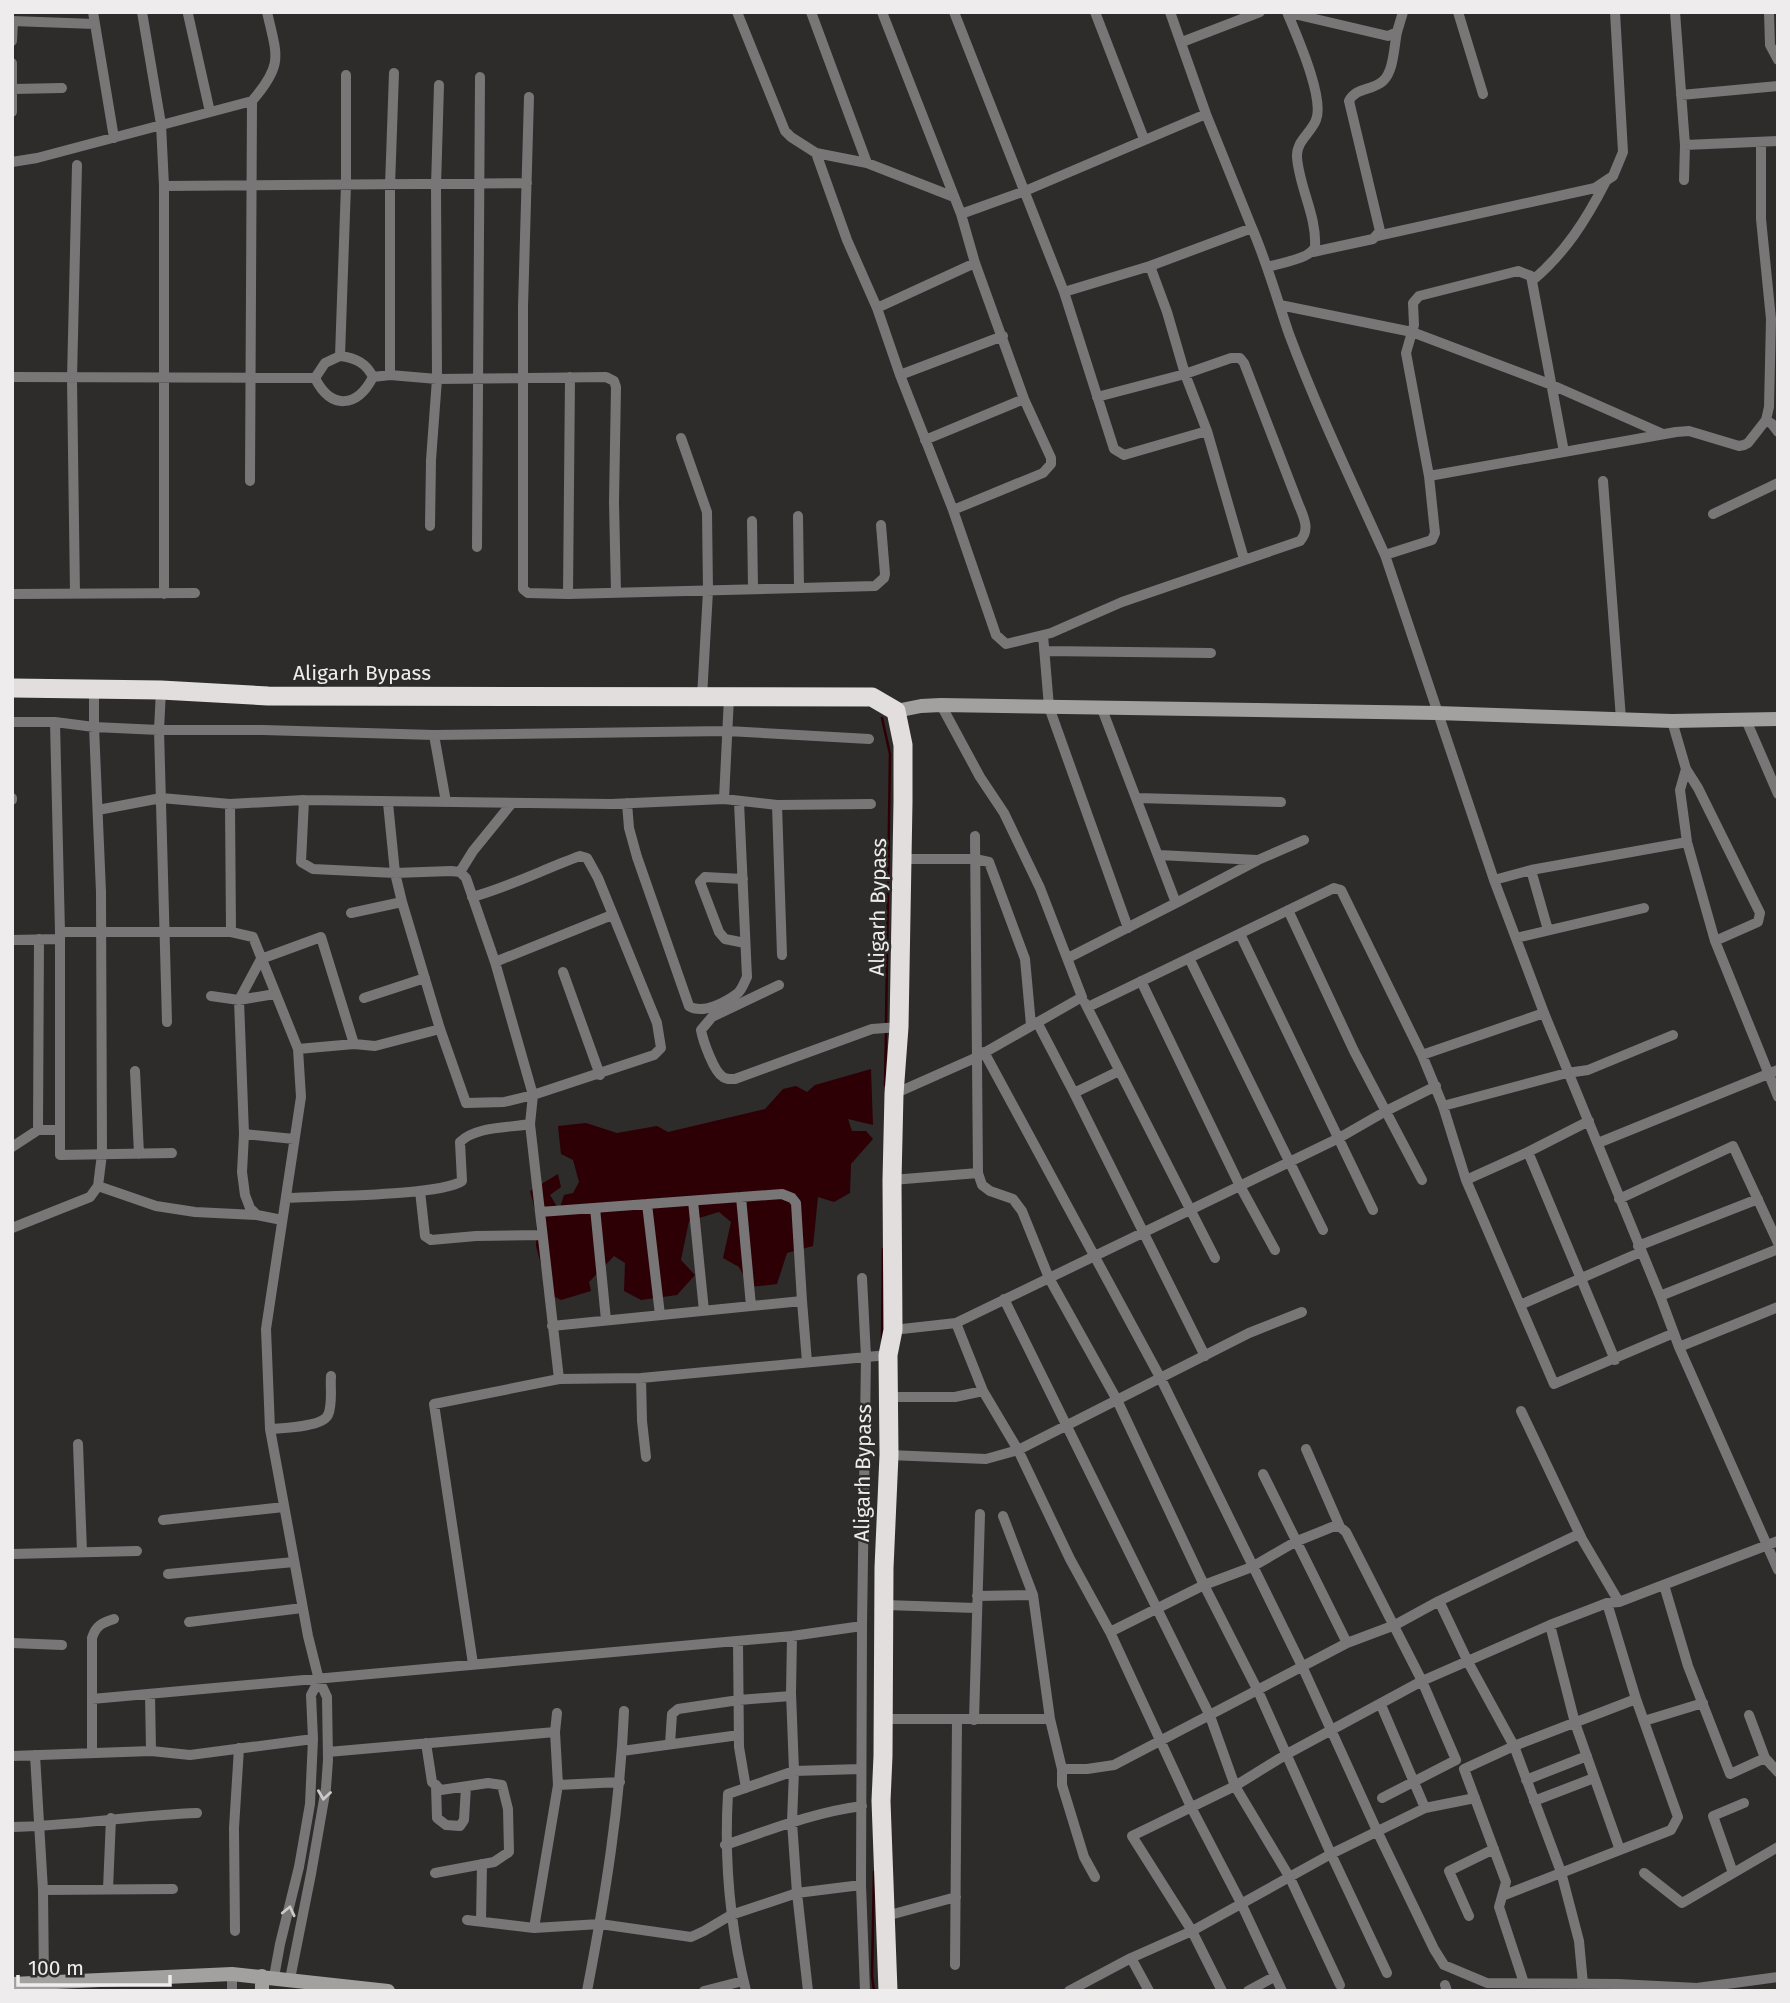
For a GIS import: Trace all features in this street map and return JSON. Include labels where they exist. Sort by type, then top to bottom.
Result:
[{"type":"highway","name":"Aligarh Bypass","points":[[12,688],[94,695],[161,696],[702,698],[728,714],[872,696],[896,711],[903,745],[902,859],[891,1027],[894,1094],[893,1330],[877,1356],[887,1397],[890,1455],[881,1801],[888,1991]]},
{"type":"street","points":[[142,12],[161,124],[164,186],[164,594]]},
{"type":"street","points":[[250,481],[252,101],[271,74],[277,59],[267,12]]},
{"type":"street","points":[[737,12],[785,131],[791,137],[816,153],[867,163],[954,197]]},
{"type":"street","points":[[811,12],[867,163]]},
{"type":"street","points":[[883,12],[961,214],[975,263],[1024,399],[1051,458],[1051,464],[1043,473],[953,510]]},
{"type":"street","points":[[954,12],[1064,292],[1114,449],[1121,454],[1207,431]]},
{"type":"street","points":[[1095,12],[1144,139]]},
{"type":"street","points":[[1170,12],[1206,114],[1268,267],[1289,333],[1385,555],[1494,880],[1567,1073],[1598,1143],[1679,1347],[1773,1543],[1778,1570]]},
{"type":"street","points":[[1182,43],[1260,12]]},
{"type":"street","points":[[1377,236],[1381,224],[1349,101],[1355,93],[1384,81],[1403,12]]},
{"type":"street","points":[[1458,12],[1483,94]]},
{"type":"street","points":[[1268,267],[1313,252],[1377,236],[1595,188],[1605,183],[1613,176],[1623,152],[1615,12]]},
{"type":"street","points":[[1675,12],[1685,145],[1684,180]]},
{"type":"street","points":[[1769,12],[1770,45],[1778,60]]},
{"type":"street","points":[[187,14],[210,112]]},
{"type":"street","points":[[1291,14],[1377,35],[1388,36],[1397,32]]},
{"type":"street","points":[[1291,14],[1318,96],[1316,120],[1302,140],[1297,157],[1316,240],[1313,252]]},
{"type":"street","points":[[12,41],[13,21],[94,18],[114,138]]},
{"type":"street","points":[[12,63],[12,112]]},
{"type":"street","points":[[390,375],[390,186],[394,73]]},
{"type":"street","points":[[340,356],[346,185],[346,75]]},
{"type":"street","points":[[477,547],[480,77]]},
{"type":"street","points":[[430,526],[431,460],[437,379],[436,186],[439,85]]},
{"type":"street","points":[[1681,95],[1778,86]]},
{"type":"street","points":[[13,89],[62,88]]},
{"type":"street","points":[[529,97],[523,307],[522,586],[528,593],[568,594],[875,586],[881,582],[885,573],[881,525]]},
{"type":"street","points":[[12,162],[252,101]]},
{"type":"street","points":[[961,214],[1025,191],[1206,114]]},
{"type":"street","points":[[1685,145],[1778,141]]},
{"type":"street","points":[[1429,476],[1689,431],[1739,446],[1748,443],[1766,420],[1769,407],[1774,319],[1761,219],[1762,142]]},
{"type":"street","points":[[816,153],[847,240],[877,308],[953,510],[999,640],[1006,644],[1043,635],[1122,602],[1300,541],[1305,535],[1306,526],[1302,514],[1240,358],[1231,358],[1185,374],[1097,397]]},
{"type":"street","points":[[75,594],[72,379],[77,165]]},
{"type":"street","points":[[164,186],[436,186],[527,183]]},
{"type":"street","points":[[1533,280],[1556,261],[1589,213],[1605,183]]},
{"type":"street","points":[[1064,292],[1150,265],[1252,228]]},
{"type":"street","points":[[1765,253],[1778,252]]},
{"type":"street","points":[[877,308],[975,263]]},
{"type":"street","points":[[1150,265],[1185,374],[1207,431],[1244,559]]},
{"type":"street","points":[[1385,555],[1434,538],[1429,476],[1406,353],[1415,319],[1413,306],[1419,296],[1518,271],[1528,273],[1533,280],[1564,453]]},
{"type":"street","points":[[1280,305],[1412,332],[1552,385],[1663,434]]},
{"type":"street","points":[[900,375],[1003,336]]},
{"type":"street","points":[[315,378],[325,363],[340,356],[353,357],[368,368],[373,377]]},
{"type":"street","points":[[12,377],[315,378]]},
{"type":"street","points":[[373,377],[606,377],[614,381],[616,592]]},
{"type":"street","points":[[315,378],[320,390],[340,401],[353,400],[365,392],[373,377]]},
{"type":"street","points":[[568,594],[570,377]]},
{"type":"street","points":[[925,440],[1024,399]]},
{"type":"street","points":[[1766,420],[1778,432]]},
{"type":"street","points":[[681,438],[707,512],[708,590],[702,698]]},
{"type":"street","points":[[1604,481],[1622,719]]},
{"type":"street","points":[[1713,514],[1778,483]]},
{"type":"street","points":[[799,516],[799,587]]},
{"type":"street","points":[[752,521],[753,588]]},
{"type":"street","points":[[12,594],[195,593]]},
{"type":"street","points":[[1043,635],[1049,707],[1128,928]]},
{"type":"street","points":[[1045,651],[1210,653]]},
{"type":"street","points":[[12,1228],[90,1197],[98,1186],[102,1154],[94,695]]},
{"type":"street","points":[[161,696],[167,1022]]},
{"type":"street","points":[[941,705],[1003,813],[1040,888],[1085,1002],[1215,1258]]},
{"type":"street","points":[[896,711],[941,705],[1437,713],[1672,721],[1778,719]]},
{"type":"street","points":[[1102,709],[1177,903]]},
{"type":"street","points":[[724,799],[728,714]]},
{"type":"street","points":[[12,722],[434,735],[728,714],[869,739]]},
{"type":"street","points":[[1746,720],[1778,794]]},
{"type":"street","points":[[1672,721],[1686,769],[1760,913],[1758,922],[1715,941]]},
{"type":"street","points":[[55,722],[60,936],[60,1155],[172,1153]]},
{"type":"street","points":[[434,735],[446,802]]},
{"type":"street","points":[[1686,769],[1680,790],[1687,842],[1715,941],[1774,1072],[1778,1097]]},
{"type":"street","points":[[98,810],[161,797],[230,804],[304,800],[388,803],[627,803],[724,799],[777,805],[871,804]]},
{"type":"street","points":[[1137,797],[1281,802]]},
{"type":"street","points":[[304,800],[300,852],[301,862],[306,867],[395,873],[451,871],[460,872],[466,878],[495,962],[533,1095],[530,1124],[559,1380]]},
{"type":"street","points":[[627,803],[629,828],[637,856],[689,1006],[695,1010],[707,1009],[740,991],[747,977],[739,802]]},
{"type":"street","points":[[388,803],[395,873],[402,902],[440,1029],[466,1103],[504,1102],[533,1095],[600,1075],[654,1055],[661,1048],[657,1023],[587,858],[580,856],[472,897]]},
{"type":"street","points":[[460,872],[473,851],[512,803]]},
{"type":"street","points":[[230,804],[231,932]]},
{"type":"street","points":[[777,805],[782,955]]},
{"type":"street","points":[[975,836],[980,1055],[978,1173],[982,1185],[990,1191],[1013,1199],[1021,1211],[1049,1278],[1117,1400],[1203,1586],[1258,1690],[1387,1973]]},
{"type":"street","points":[[1068,958],[1258,860],[1304,840]]},
{"type":"street","points":[[1494,880],[1531,870],[1687,842]]},
{"type":"street","points":[[1159,855],[1258,860]]},
{"type":"street","points":[[902,859],[975,859],[989,862],[1025,959],[1034,1024],[1074,1093],[1205,1356]]},
{"type":"street","points":[[1531,870],[1548,930]]},
{"type":"street","points":[[743,879],[705,877],[700,882],[719,932],[725,939],[746,943]]},
{"type":"street","points":[[894,1094],[980,1055],[1034,1024],[1142,981],[1335,888],[1341,890],[1436,1086],[1466,1180],[1554,1384],[1674,1333]]},
{"type":"street","points":[[351,913],[402,902]]},
{"type":"street","points":[[1516,938],[1644,908]]},
{"type":"street","points":[[1288,910],[1354,1051],[1422,1180]]},
{"type":"street","points":[[495,962],[612,915]]},
{"type":"street","points":[[12,940],[100,932],[231,932],[253,937],[298,1049],[300,1097],[266,1329],[270,1429],[302,1608],[319,1680],[327,1697],[328,1752],[326,1788],[319,1827],[272,1981]]},
{"type":"street","points":[[1240,933],[1373,1210]]},
{"type":"street","points":[[257,1215],[250,1208],[245,1195],[242,1172],[244,1134],[239,1000],[261,959],[321,937],[354,1044]]},
{"type":"street","points":[[38,1130],[39,939]]},
{"type":"street","points":[[1189,958],[1323,1230]]},
{"type":"street","points":[[564,972],[600,1075]]},
{"type":"street","points":[[364,998],[425,978]]},
{"type":"street","points":[[1142,981],[1240,1186],[1275,1250]]},
{"type":"street","points":[[779,985],[712,1017],[701,1030],[703,1043],[721,1076],[735,1079],[830,1042],[891,1027]]},
{"type":"street","points":[[211,996],[239,1000],[275,994]]},
{"type":"street","points":[[1422,1055],[1544,1013]]},
{"type":"street","points":[[298,1049],[354,1044],[375,1046],[440,1029]]},
{"type":"street","points":[[1443,1106],[1567,1073],[1588,1070],[1673,1035]]},
{"type":"street","points":[[980,1055],[1096,1255],[1161,1379],[1302,1666],[1378,1833],[1444,1965],[1488,1987],[1524,1983],[1561,1987],[1583,1983],[1697,1990],[1778,1977]]},
{"type":"street","points":[[135,1070],[139,1154]]},
{"type":"street","points":[[1074,1093],[1119,1071]]},
{"type":"street","points":[[1598,1143],[1774,1072]]},
{"type":"street","points":[[893,1330],[956,1323],[1188,1209],[1289,1163],[1436,1086]]},
{"type":"street","points":[[1466,1180],[1589,1121]]},
{"type":"street","points":[[286,1198],[420,1191],[454,1186],[462,1181],[460,1142],[465,1137],[475,1132],[530,1124]]},
{"type":"street","points":[[12,1147],[38,1130],[60,1130]]},
{"type":"street","points":[[244,1134],[295,1139]]},
{"type":"street","points":[[1619,1199],[1731,1146],[1736,1150],[1778,1243]]},
{"type":"street","points":[[1528,1152],[1615,1360]]},
{"type":"street","points":[[892,1180],[978,1173]]},
{"type":"street","points":[[98,1186],[156,1206],[195,1212],[257,1215],[282,1220]]},
{"type":"street","points":[[420,1191],[425,1236],[431,1240],[542,1235]]},
{"type":"street","points":[[540,1212],[782,1194],[792,1198],[796,1203],[807,1362]]},
{"type":"street","points":[[741,1197],[751,1306]]},
{"type":"street","points":[[1520,1305],[1580,1280],[1640,1249],[1758,1199]]},
{"type":"street","points":[[693,1201],[704,1311]]},
{"type":"street","points":[[647,1204],[660,1315]]},
{"type":"street","points":[[595,1208],[606,1320]]},
{"type":"street","points":[[1660,1296],[1778,1249]]},
{"type":"street","points":[[862,1278],[877,1356],[862,1626],[861,1885],[865,1991]]},
{"type":"street","points":[[1004,1299],[1210,1716],[1235,1786],[1290,1878],[1340,1985]]},
{"type":"street","points":[[552,1326],[802,1301]]},
{"type":"street","points":[[1679,1347],[1778,1307]]},
{"type":"street","points":[[890,1455],[986,1459],[1018,1450],[1249,1333],[1302,1312]]},
{"type":"street","points":[[956,1323],[983,1391],[1018,1450],[1070,1559],[1110,1632],[1191,1807],[1241,1903],[1282,1991]]},
{"type":"street","points":[[473,1664],[434,1404],[559,1380],[641,1378],[877,1356]]},
{"type":"street","points":[[270,1429],[319,1423],[327,1418],[331,1376]]},
{"type":"street","points":[[641,1378],[646,1457]]},
{"type":"street","points":[[887,1397],[955,1397],[983,1391]]},
{"type":"street","points":[[1502,1896],[1671,1830],[1678,1817],[1636,1699],[1613,1602],[1521,1411]]},
{"type":"street","points":[[78,1444],[82,1552]]},
{"type":"street","points":[[1307,1449],[1340,1527],[1346,1532],[1423,1681],[1456,1760],[1464,1769],[1506,1882],[1515,1891]]},
{"type":"street","points":[[1263,1474],[1347,1643]]},
{"type":"street","points":[[163,1520],[284,1507]]},
{"type":"street","points":[[974,1720],[980,1514]]},
{"type":"street","points":[[1003,1516],[1033,1595],[1049,1719],[1062,1769],[1062,1785],[1084,1857],[1095,1877]]},
{"type":"street","points":[[1110,1632],[1203,1586],[1252,1567],[1295,1542],[1332,1527],[1340,1527]]},
{"type":"street","points":[[1062,1769],[1114,1765],[1347,1643],[1395,1625],[1579,1534]]},
{"type":"street","points":[[1222,1991],[1192,1931],[1132,1836],[1235,1786],[1287,1754],[1423,1681],[1550,1625],[1773,1543]]},
{"type":"street","points":[[12,1554],[137,1550]]},
{"type":"street","points":[[168,1574],[294,1562]]},
{"type":"street","points":[[1664,1585],[1688,1667],[1730,1774],[1765,1758]]},
{"type":"street","points":[[976,1596],[1033,1595]]},
{"type":"street","points":[[1439,1601],[1468,1662],[1514,1746],[1562,1872],[1579,1941],[1583,1983]]},
{"type":"street","points":[[885,1605],[976,1608]]},
{"type":"street","points":[[189,1622],[302,1608]]},
{"type":"street","points":[[92,1752],[92,1637],[94,1629],[101,1623],[114,1619]]},
{"type":"street","points":[[1550,1625],[1575,1723],[1620,1850]]},
{"type":"street","points":[[92,1699],[792,1636],[862,1626]]},
{"type":"street","points":[[792,1636],[792,1822],[808,1991]]},
{"type":"street","points":[[738,1641],[739,1735],[746,1788]]},
{"type":"street","points":[[12,1643],[62,1645]]},
{"type":"street","points":[[272,1981],[299,1867],[310,1804],[313,1739],[311,1695],[319,1680]]},
{"type":"street","points":[[150,1694],[151,1751]]},
{"type":"street","points":[[670,1744],[672,1714],[678,1709],[791,1696]]},
{"type":"street","points":[[1464,1769],[1514,1746],[1636,1699]]},
{"type":"street","points":[[1644,1721],[1703,1703]]},
{"type":"street","points":[[1381,1705],[1425,1808]]},
{"type":"street","points":[[587,1991],[600,1924],[620,1782],[624,1711]]},
{"type":"street","points":[[534,1928],[558,1785],[555,1731],[557,1713]]},
{"type":"street","points":[[1749,1715],[1765,1758],[1778,1772]]},
{"type":"street","points":[[883,1720],[1049,1719]]},
{"type":"street","points":[[955,1965],[957,1720]]},
{"type":"street","points":[[328,1752],[555,1731]]},
{"type":"street","points":[[622,1751],[739,1735]]},
{"type":"street","points":[[12,1756],[151,1751],[190,1755],[313,1739]]},
{"type":"street","points":[[426,1744],[432,1782],[441,1790],[488,1783],[502,1785],[508,1809],[509,1852],[494,1862],[435,1873]]},
{"type":"street","points":[[235,1931],[234,1828],[239,1748]]},
{"type":"street","points":[[35,1755],[43,1890],[44,1982]]},
{"type":"street","points":[[1526,1780],[1587,1756]]},
{"type":"street","points":[[1382,1798],[1456,1760]]},
{"type":"street","points":[[704,1991],[744,1986],[732,1914],[725,1845],[728,1794],[794,1771],[861,1769]]},
{"type":"street","points":[[1534,1801],[1594,1778]]},
{"type":"street","points":[[558,1785],[620,1782]]},
{"type":"street","points":[[436,1785],[437,1818],[446,1825],[460,1826],[464,1820],[466,1787]]},
{"type":"street","points":[[1071,1990],[1131,1958],[1192,1931],[1331,1854],[1425,1808],[1475,1798]]},
{"type":"street","points":[[1733,1873],[1713,1816],[1744,1803]]},
{"type":"street","points":[[725,1845],[792,1822],[842,1808],[862,1806]]},
{"type":"street","points":[[12,1827],[197,1813]]},
{"type":"street","points":[[108,1889],[111,1818]]},
{"type":"street","points":[[1644,1873],[1682,1903],[1778,1847]]},
{"type":"street","points":[[1469,1916],[1449,1871],[1494,1849]]},
{"type":"street","points":[[481,1921],[482,1864]]},
{"type":"street","points":[[1506,1882],[1499,1907],[1524,1983]]},
{"type":"street","points":[[467,1920],[534,1928],[600,1924],[691,1937],[732,1914],[797,1893],[861,1885]]},
{"type":"street","points":[[43,1890],[173,1889]]},
{"type":"street","points":[[886,1916],[956,1897]]},
{"type":"street","points":[[1131,1958],[1149,1991]]},
{"type":"street","points":[[232,1974],[232,1991]]},
{"type":"street","points":[[12,1984],[159,1982],[232,1974],[272,1981],[388,1991]]},
{"type":"street","points":[[1248,1991],[1274,1977]]},
{"type":"shaded area","points":[[871,1069],[873,1125],[848,1119],[852,1131],[866,1131],[873,1139],[851,1164],[850,1193],[834,1202],[818,1197],[813,1246],[787,1253],[777,1284],[750,1287],[739,1267],[723,1258],[731,1222],[719,1212],[689,1221],[681,1260],[695,1275],[677,1295],[641,1300],[624,1291],[625,1263],[614,1256],[589,1282],[591,1291],[561,1300],[549,1294],[536,1246],[537,1217],[530,1191],[558,1174],[561,1187],[550,1195],[559,1210],[564,1195],[573,1193],[579,1182],[573,1160],[561,1154],[558,1126],[586,1123],[617,1133],[657,1126],[668,1132],[765,1109],[783,1089],[796,1086],[807,1092],[815,1085]]},
{"type":"waterway","points":[[882,718],[890,754],[886,1025]]},
{"type":"waterway","points":[[885,1085],[886,1032]]},
{"type":"waterway","points":[[882,1340],[883,1249]]},
{"type":"waterway","points":[[874,1872],[874,1991]]}]
